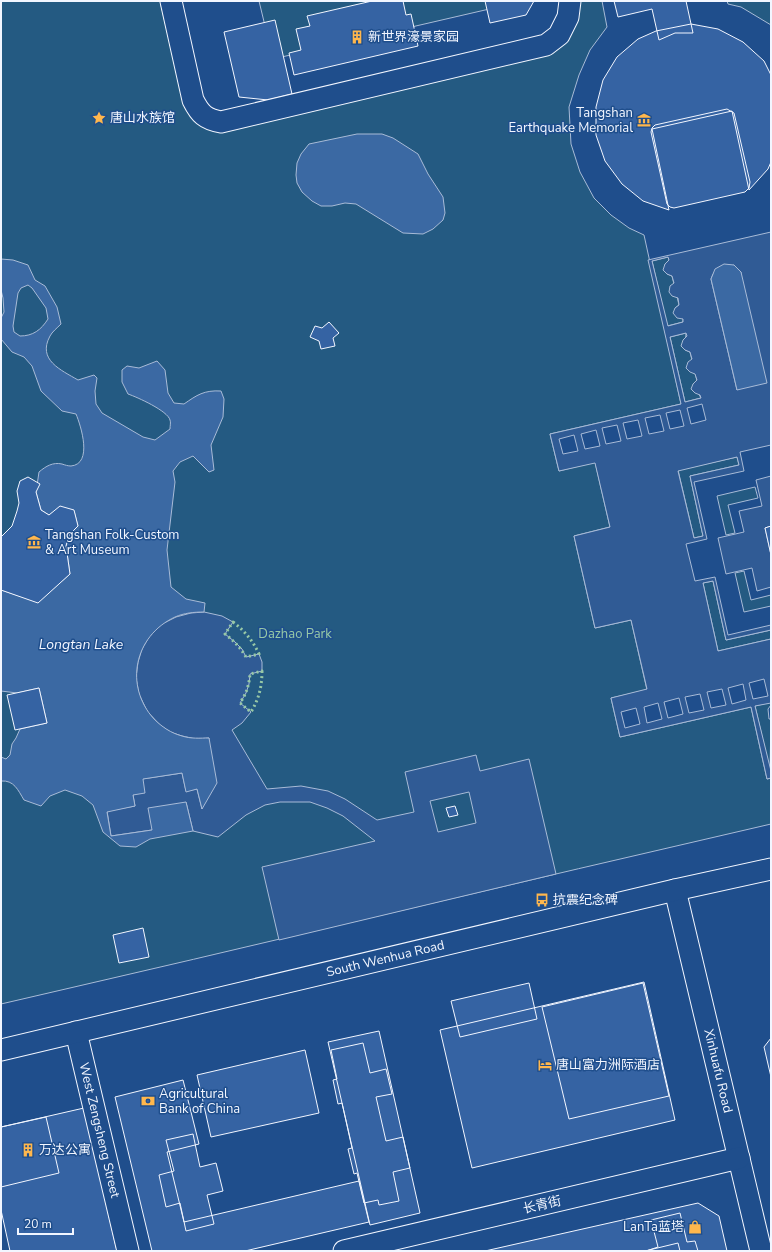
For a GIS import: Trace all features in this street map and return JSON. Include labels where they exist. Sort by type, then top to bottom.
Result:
[{"type":"street","points":[[171,1],[194,100],[199,112],[211,120],[221,122],[546,45],[559,35],[568,17],[570,1]]},
{"type":"street","name":"South Wenhua Road","points":[[1,1050],[675,890],[771,869]]},
{"type":"street","name":"Xinhuafu Road","points":[[675,890],[761,1251]]},
{"type":"street","name":"West Zengsheng Street","points":[[76,1032],[128,1251]]},
{"type":"street","name":"长青街","points":[[344,1251],[739,1158]]},
{"type":"green space","name":"Dazhao Park","points":[[1,1],[160,1],[185,108],[193,119],[203,126],[551,54],[576,1],[602,1],[607,27],[590,50],[579,75],[569,107],[571,144],[580,172],[594,198],[611,215],[629,228],[644,235],[681,404],[550,434],[559,471],[595,462],[610,527],[574,536],[595,628],[631,620],[647,690],[611,698],[620,737],[751,707],[767,779],[771,778],[771,824],[1,1004]]},
{"type":"green space","points":[[259,1],[497,1],[498,7],[273,59]]},
{"type":"green space","points":[[727,1],[771,1],[771,25],[741,7],[728,4]]},
{"type":"green space","points":[[668,257],[669,260],[665,264],[667,274],[672,276],[679,305],[675,308],[683,319],[683,322],[667,326],[652,261]]},
{"type":"green space","points":[[686,333],[685,350],[690,352],[697,381],[693,384],[701,398],[685,402],[670,337]]},
{"type":"green space","points":[[737,457],[739,465],[690,476],[703,536],[694,538],[678,470]]},
{"type":"green space","points":[[755,487],[758,498],[728,505],[735,533],[726,535],[717,496]]},
{"type":"green space","points":[[744,571],[751,600],[771,595],[771,606],[744,612],[735,573]]},
{"type":"green space","points":[[713,581],[726,640],[771,630],[771,639],[718,651],[703,583]]},
{"type":"green space","points":[[771,702],[768,709],[769,719],[771,719],[770,771],[755,706]]},
{"type":"shaded area","points":[[771,232],[771,445],[740,452],[744,471],[694,482],[707,539],[686,544],[695,581],[715,577],[728,635],[771,625],[771,630],[726,640],[713,581],[703,583],[718,651],[771,639],[771,703],[755,706],[771,771],[771,778],[767,779],[751,707],[620,737],[611,698],[647,689],[631,620],[595,628],[574,536],[610,527],[595,463],[559,471],[550,434],[681,404],[648,260]],"holes":[[[668,257],[669,260],[665,264],[663,270],[672,276],[674,283],[670,286],[669,292],[672,296],[678,298],[679,305],[675,308],[673,313],[677,318],[683,319],[683,322],[668,326],[652,261]],[[734,265],[741,272],[737,390],[711,279],[713,274]],[[686,333],[687,336],[683,340],[681,346],[690,352],[692,359],[688,362],[686,368],[695,374],[697,380],[691,389],[700,395],[701,398],[685,402],[670,337]],[[702,404],[706,420],[691,424],[687,408]],[[680,410],[684,426],[670,429],[666,413]],[[660,415],[664,431],[649,434],[645,418]],[[638,420],[642,436],[627,439],[623,423]],[[617,425],[621,441],[606,444],[602,428]],[[596,430],[600,446],[585,449],[581,434]],[[574,435],[578,451],[563,454],[559,439]],[[737,457],[739,465],[690,476],[703,536],[694,538],[678,471]],[[764,679],[768,696],[753,699],[749,683]],[[743,684],[746,700],[732,704],[728,688]],[[722,689],[726,705],[711,708],[707,692]],[[700,694],[704,710],[689,713],[685,697]],[[679,698],[683,714],[668,718],[664,702]],[[658,703],[662,719],[647,723],[644,707]],[[636,708],[640,724],[625,728],[621,712]]]},
{"type":"shaded area","points":[[771,476],[771,526],[765,528],[771,555],[771,587],[757,591],[752,568],[726,574],[718,538],[744,532],[739,511],[762,506],[756,480]]},
{"type":"shaded area","points":[[204,612],[222,616],[233,622],[225,634],[242,649],[246,657],[259,654],[262,662],[262,671],[250,674],[246,693],[240,703],[251,712],[242,723],[232,730],[267,789],[301,786],[328,791],[345,799],[377,820],[414,812],[405,772],[476,755],[480,771],[529,759],[556,874],[279,940],[262,867],[375,841],[343,816],[310,802],[280,802],[265,805],[246,815],[218,837],[193,831],[186,802],[152,830],[111,836],[107,811],[135,806],[133,795],[142,779],[182,773],[186,791],[197,789],[202,809],[209,738],[196,739],[182,736],[170,732],[159,724],[147,711],[139,694],[136,678],[138,662],[142,649],[149,637],[162,624],[176,617],[191,613]],"holes":[[[469,792],[476,823],[438,832],[430,801]]]},
{"type":"water","points":[[357,134],[382,134],[393,138],[418,154],[428,174],[443,197],[445,213],[443,220],[433,229],[423,234],[403,233],[356,204],[345,203],[332,206],[321,206],[312,201],[302,192],[297,183],[297,163],[301,154],[309,144]]},
{"type":"water","name":"Longtan Lake","points":[[1,259],[13,260],[28,265],[35,280],[45,286],[57,307],[61,324],[51,334],[47,344],[46,352],[49,358],[58,368],[78,380],[94,375],[97,378],[95,391],[96,404],[102,413],[143,437],[155,440],[170,429],[170,421],[168,416],[158,409],[145,401],[128,394],[122,382],[122,370],[127,366],[139,368],[157,361],[165,370],[168,393],[174,403],[184,404],[201,394],[210,391],[221,391],[224,399],[223,417],[211,445],[214,470],[209,472],[193,456],[180,462],[173,471],[175,482],[167,550],[171,587],[186,599],[205,603],[204,612],[175,617],[161,625],[150,636],[142,649],[138,663],[137,677],[139,692],[145,706],[160,725],[178,735],[185,737],[209,738],[217,783],[202,809],[197,789],[186,792],[182,773],[143,779],[145,793],[133,795],[135,806],[107,812],[111,836],[152,830],[148,808],[186,802],[193,831],[150,839],[136,847],[120,846],[103,832],[93,805],[82,796],[65,790],[50,796],[41,806],[24,800],[18,789],[12,784],[1,781],[1,757],[6,759],[10,755],[12,744],[20,729],[47,723],[39,688],[17,693],[1,691],[1,590],[38,602],[70,574],[66,546],[69,535],[78,526],[74,511],[60,507],[49,515],[41,510],[36,492],[39,472],[47,466],[53,464],[71,466],[78,464],[82,459],[84,444],[76,414],[62,411],[41,391],[32,366],[24,357],[12,352],[1,339],[1,318],[4,312],[1,290]],"holes":[[[28,285],[32,288],[46,308],[48,319],[33,334],[20,336],[14,332],[13,326],[18,293],[21,288]]]},
{"type":"water","points":[[724,264],[734,265],[741,272],[767,383],[737,390],[711,279],[715,269]]},
{"type":"building","name":"新世界濠景家园","points":[[372,1],[403,1],[406,15],[411,14],[418,46],[294,75],[289,53],[301,50],[296,29],[310,26],[307,16]]},
{"type":"building","name":"新世界濠景家园","points":[[485,1],[534,1],[526,15],[490,23]]},
{"type":"building","points":[[614,1],[686,1],[693,33],[675,33],[659,40],[652,9],[618,17]]},
{"type":"building","points":[[275,20],[292,94],[268,100],[239,97],[224,32]]},
{"type":"building","name":"Tangshan Earthquake Memorial","points":[[691,24],[718,29],[743,42],[764,61],[771,75],[771,162],[768,169],[749,190],[732,111],[652,129],[669,210],[643,201],[622,184],[605,161],[596,135],[596,107],[603,80],[617,57],[638,39],[656,31]]},
{"type":"building","points":[[727,109],[734,113],[750,182],[749,188],[745,192],[674,208],[670,207],[667,204],[651,132],[652,128],[655,125]]},
{"type":"building","points":[[329,322],[339,333],[333,338],[335,346],[321,349],[319,341],[310,337],[315,326],[322,328]]},
{"type":"building","name":"Tangshan Folk-Custom & Art Museum","points":[[28,477],[40,484],[36,492],[41,510],[49,515],[60,506],[74,510],[78,526],[69,535],[66,546],[70,574],[38,603],[1,590],[1,537],[12,526],[19,503],[17,491],[20,481]]},
{"type":"building","points":[[771,526],[771,555],[765,528]]},
{"type":"building","points":[[39,688],[47,723],[15,730],[7,695]]},
{"type":"building","points":[[455,806],[458,815],[449,817],[446,808]]},
{"type":"building","points":[[143,928],[149,957],[119,963],[113,935]]},
{"type":"building","name":"唐山富力洲际酒店","points":[[644,982],[675,1120],[472,1168],[440,1030]]},
{"type":"building","points":[[529,983],[537,1019],[460,1037],[451,1001]]},
{"type":"building","points":[[643,983],[669,1096],[569,1119],[542,1007]]},
{"type":"building","points":[[379,1031],[420,1213],[370,1225],[328,1042]]},
{"type":"building","points":[[771,1038],[771,1077],[764,1047]]},
{"type":"building","points":[[363,1043],[370,1073],[386,1069],[392,1094],[376,1097],[386,1141],[403,1137],[410,1168],[393,1172],[399,1201],[379,1205],[378,1200],[364,1203],[357,1173],[354,1174],[348,1149],[352,1148],[342,1103],[338,1104],[333,1080],[337,1079],[331,1050]]},
{"type":"building","points":[[305,1050],[319,1113],[211,1137],[197,1075]]},
{"type":"building","points":[[183,1080],[199,1144],[167,1152],[184,1222],[359,1181],[369,1222],[245,1251],[152,1251],[115,1097]]},
{"type":"building","points":[[84,1108],[117,1251],[10,1251],[1,1210],[1,1127]]},
{"type":"building","name":"万达公寓","points":[[46,1117],[59,1173],[1,1187],[1,1127]]},
{"type":"building","points":[[193,1134],[200,1167],[216,1163],[223,1191],[207,1195],[214,1224],[186,1231],[180,1203],[166,1207],[159,1175],[174,1171],[166,1140]]},
{"type":"building","points":[[698,1203],[719,1216],[727,1251],[680,1251],[678,1243],[645,1251],[485,1251]]},
{"type":"building","points":[[680,1213],[687,1242],[695,1241],[698,1251],[646,1251],[658,1247],[651,1220]]},
{"type":"hedge","points":[[233,622],[248,636],[259,654],[246,657],[237,644],[225,634],[233,622]]},
{"type":"hedge","points":[[262,671],[260,692],[251,712],[240,703],[247,690],[250,674],[262,671]]},
{"type":"place","name":"新世界濠景家园","points":[[357,37]]},
{"type":"place","name":"唐山水族馆","points":[[99,118]]},
{"type":"place","name":"Tangshan Earthquake Memorial","points":[[644,120]]},
{"type":"place","name":"Tangshan Folk-Custom & Art Museum","points":[[34,542]]},
{"type":"place","name":"抗震纪念碑","points":[[542,900]]},
{"type":"place","name":"唐山富力洲际酒店","points":[[545,1065]]},
{"type":"place","name":"Agricultural Bank of China","points":[[148,1101]]},
{"type":"place","name":"万达公寓","points":[[28,1150]]},
{"type":"place","name":"LanTa蓝塔","points":[[695,1227]]}]
